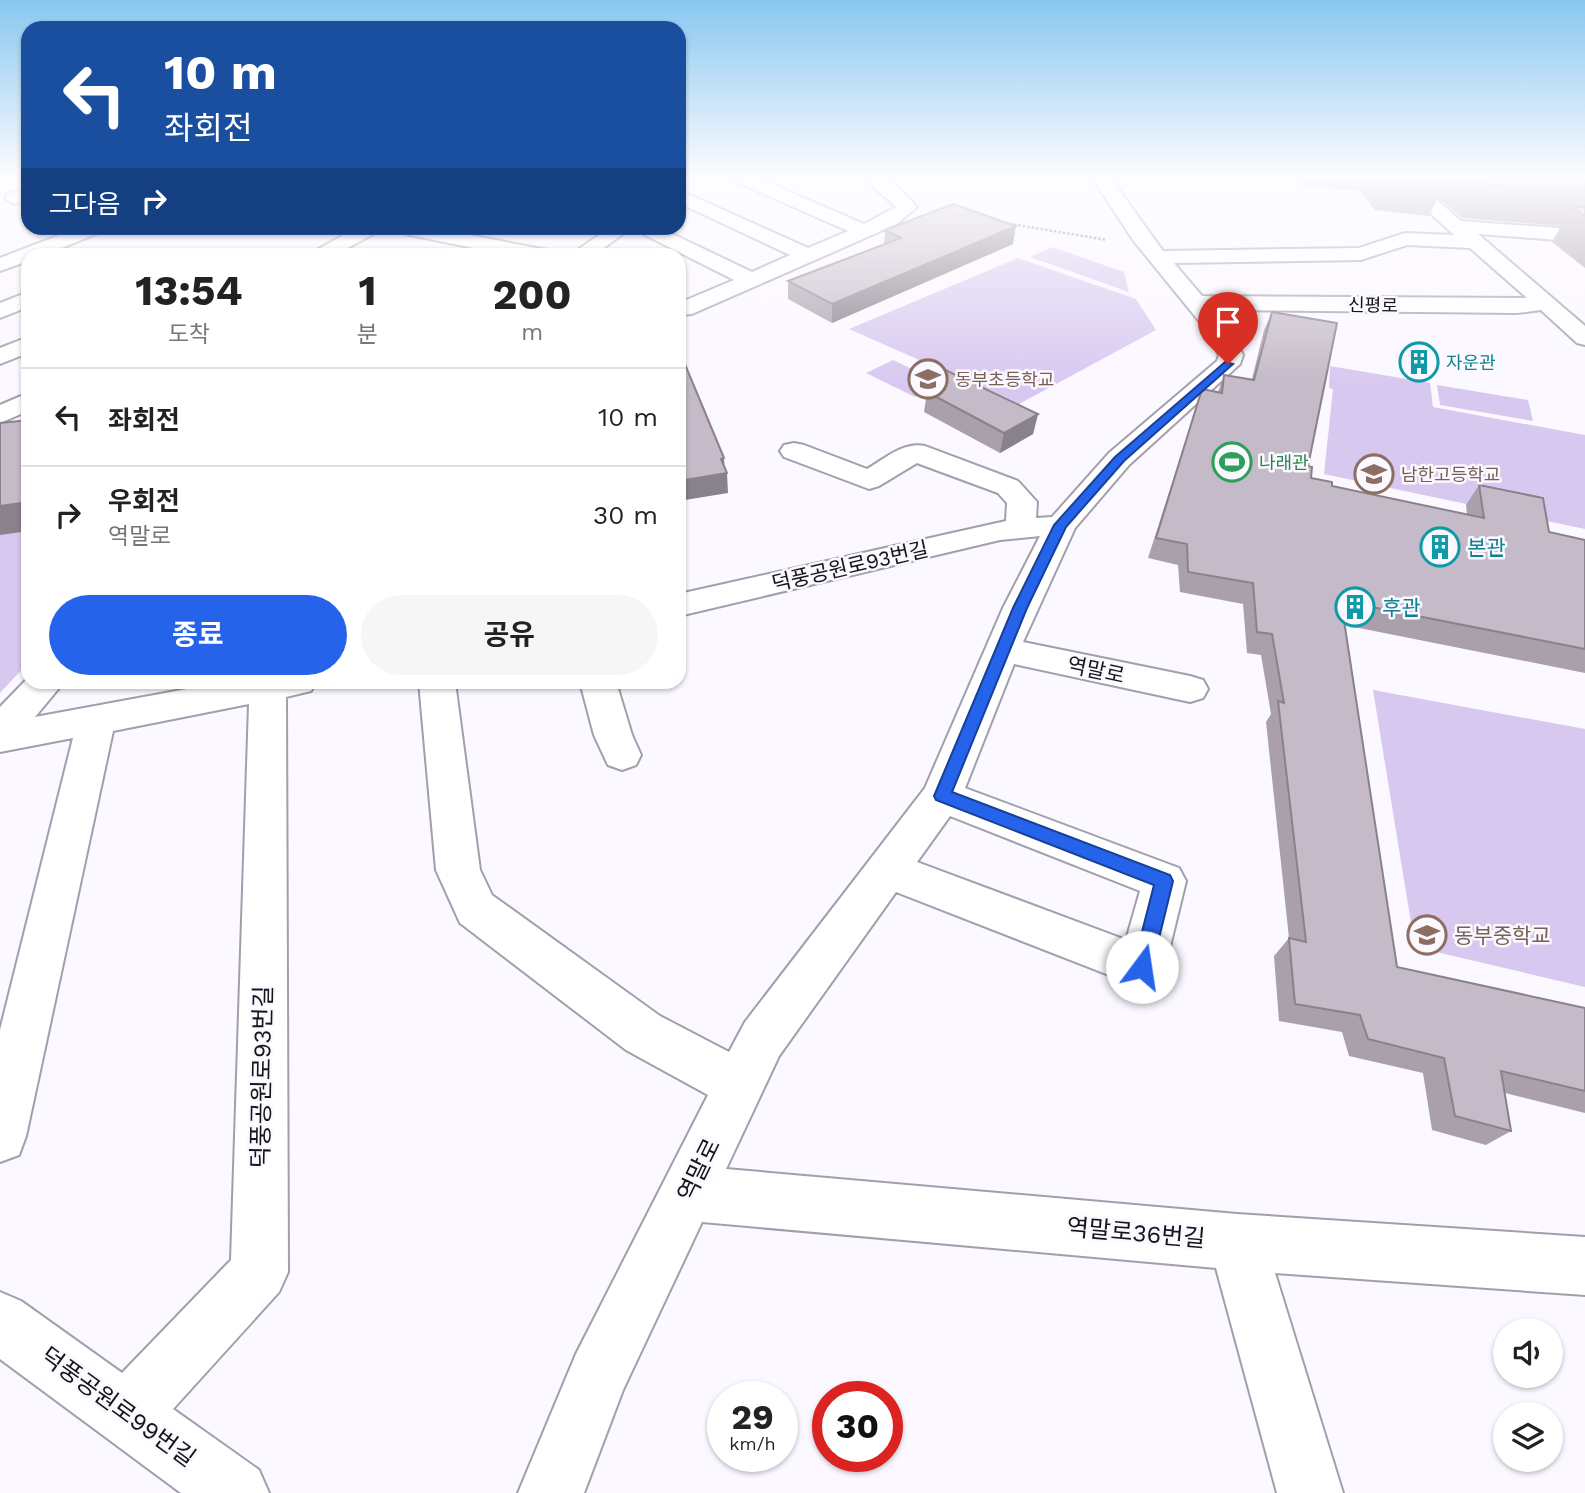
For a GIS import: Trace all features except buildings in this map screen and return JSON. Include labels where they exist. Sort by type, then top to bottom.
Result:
[{"type":"street","points":[[497,246],[507,248]]},
{"type":"street","points":[[682,246],[749,279]]},
{"type":"street","points":[[789,246],[806,255]]},
{"type":"street","points":[[686,308],[829,246]]},
{"type":"street","name":"역말로","points":[[551,1493],[597,1376],[762,1039],[942,796],[1003,650],[1041,527],[1228,364],[1231,355],[1219,329],[1150,246]]},
{"type":"street","points":[[1158,257],[1361,254],[1385,246]]},
{"type":"street","points":[[1480,246],[1585,338]]},
{"type":"street","points":[[0,266],[21,258]]},
{"type":"street","points":[[0,266],[21,271]]},
{"type":"street","points":[[0,311],[21,302]]},
{"type":"street","name":"신평로","points":[[1199,303],[1517,306],[1546,303]]},
{"type":"street","points":[[0,357],[21,347]]},
{"type":"street","points":[[0,415],[21,404]]},
{"type":"street","points":[[0,434],[21,432]]},
{"type":"street","points":[[794,451],[869,480],[915,452],[1008,486],[1041,527]]},
{"type":"street","name":"덕풍공원로93번길","points":[[686,603],[1000,531],[1041,527]]},
{"type":"street","name":"역말로","points":[[1003,650],[1189,689]]},
{"type":"street","points":[[0,731],[39,689]]},
{"type":"street","name":"덕풍공원로93번길","points":[[0,738],[258,689]]},
{"type":"street","name":"덕풍공원로93번길","points":[[126,1414],[259,1272],[278,689]]},
{"type":"street","points":[[438,689],[458,870],[476,909],[643,1033],[740,1085]]},
{"type":"street","points":[[600,689],[613,735],[622,755]]},
{"type":"street","points":[[0,1136],[96,721]]},
{"type":"street","points":[[886,869],[1142,967],[1164,881],[942,796]]},
{"type":"street","name":"역말로36번길","points":[[687,1193],[1237,1242],[1585,1266]]},
{"type":"street","points":[[1237,1242],[1310,1493]]},
{"type":"street","name":"덕풍공원로99번길","points":[[0,1322],[236,1493]]},
{"type":"shaded area","points":[[1052,247],[1124,272],[1129,292],[1030,257]]},
{"type":"shaded area","points":[[1018,258],[1136,299],[1156,330],[1019,404],[849,329]]},
{"type":"shaded area","points":[[893,360],[942,383],[915,397],[866,373]]},
{"type":"shaded area","points":[[1330,366],[1430,383],[1433,407],[1585,435],[1585,529],[1324,474],[1333,389],[1329,388]]},
{"type":"shaded area","points":[[1437,385],[1528,400],[1533,421],[1440,405]]},
{"type":"shaded area","points":[[21,448],[21,670],[0,693],[0,450]]},
{"type":"shaded area","points":[[1373,690],[1585,729],[1585,987],[1415,947]]},
{"type":"place","name":"자운관","points":[[1419,362]]},
{"type":"place","name":"동부초등학교","points":[[928,379]]},
{"type":"place","name":"나래관","points":[[1232,462]]},
{"type":"place","name":"남한고등학교","points":[[1374,474]]},
{"type":"place","name":"본관","points":[[1440,547]]},
{"type":"place","name":"후관","points":[[1355,607]]},
{"type":"place","name":"동부중학교","points":[[1427,935]]},
{"type":"route","points":[[1142,967],[1164,881],[942,796],[1020,608],[1061,525],[1064,525],[1119,459],[1228,364]]}]
